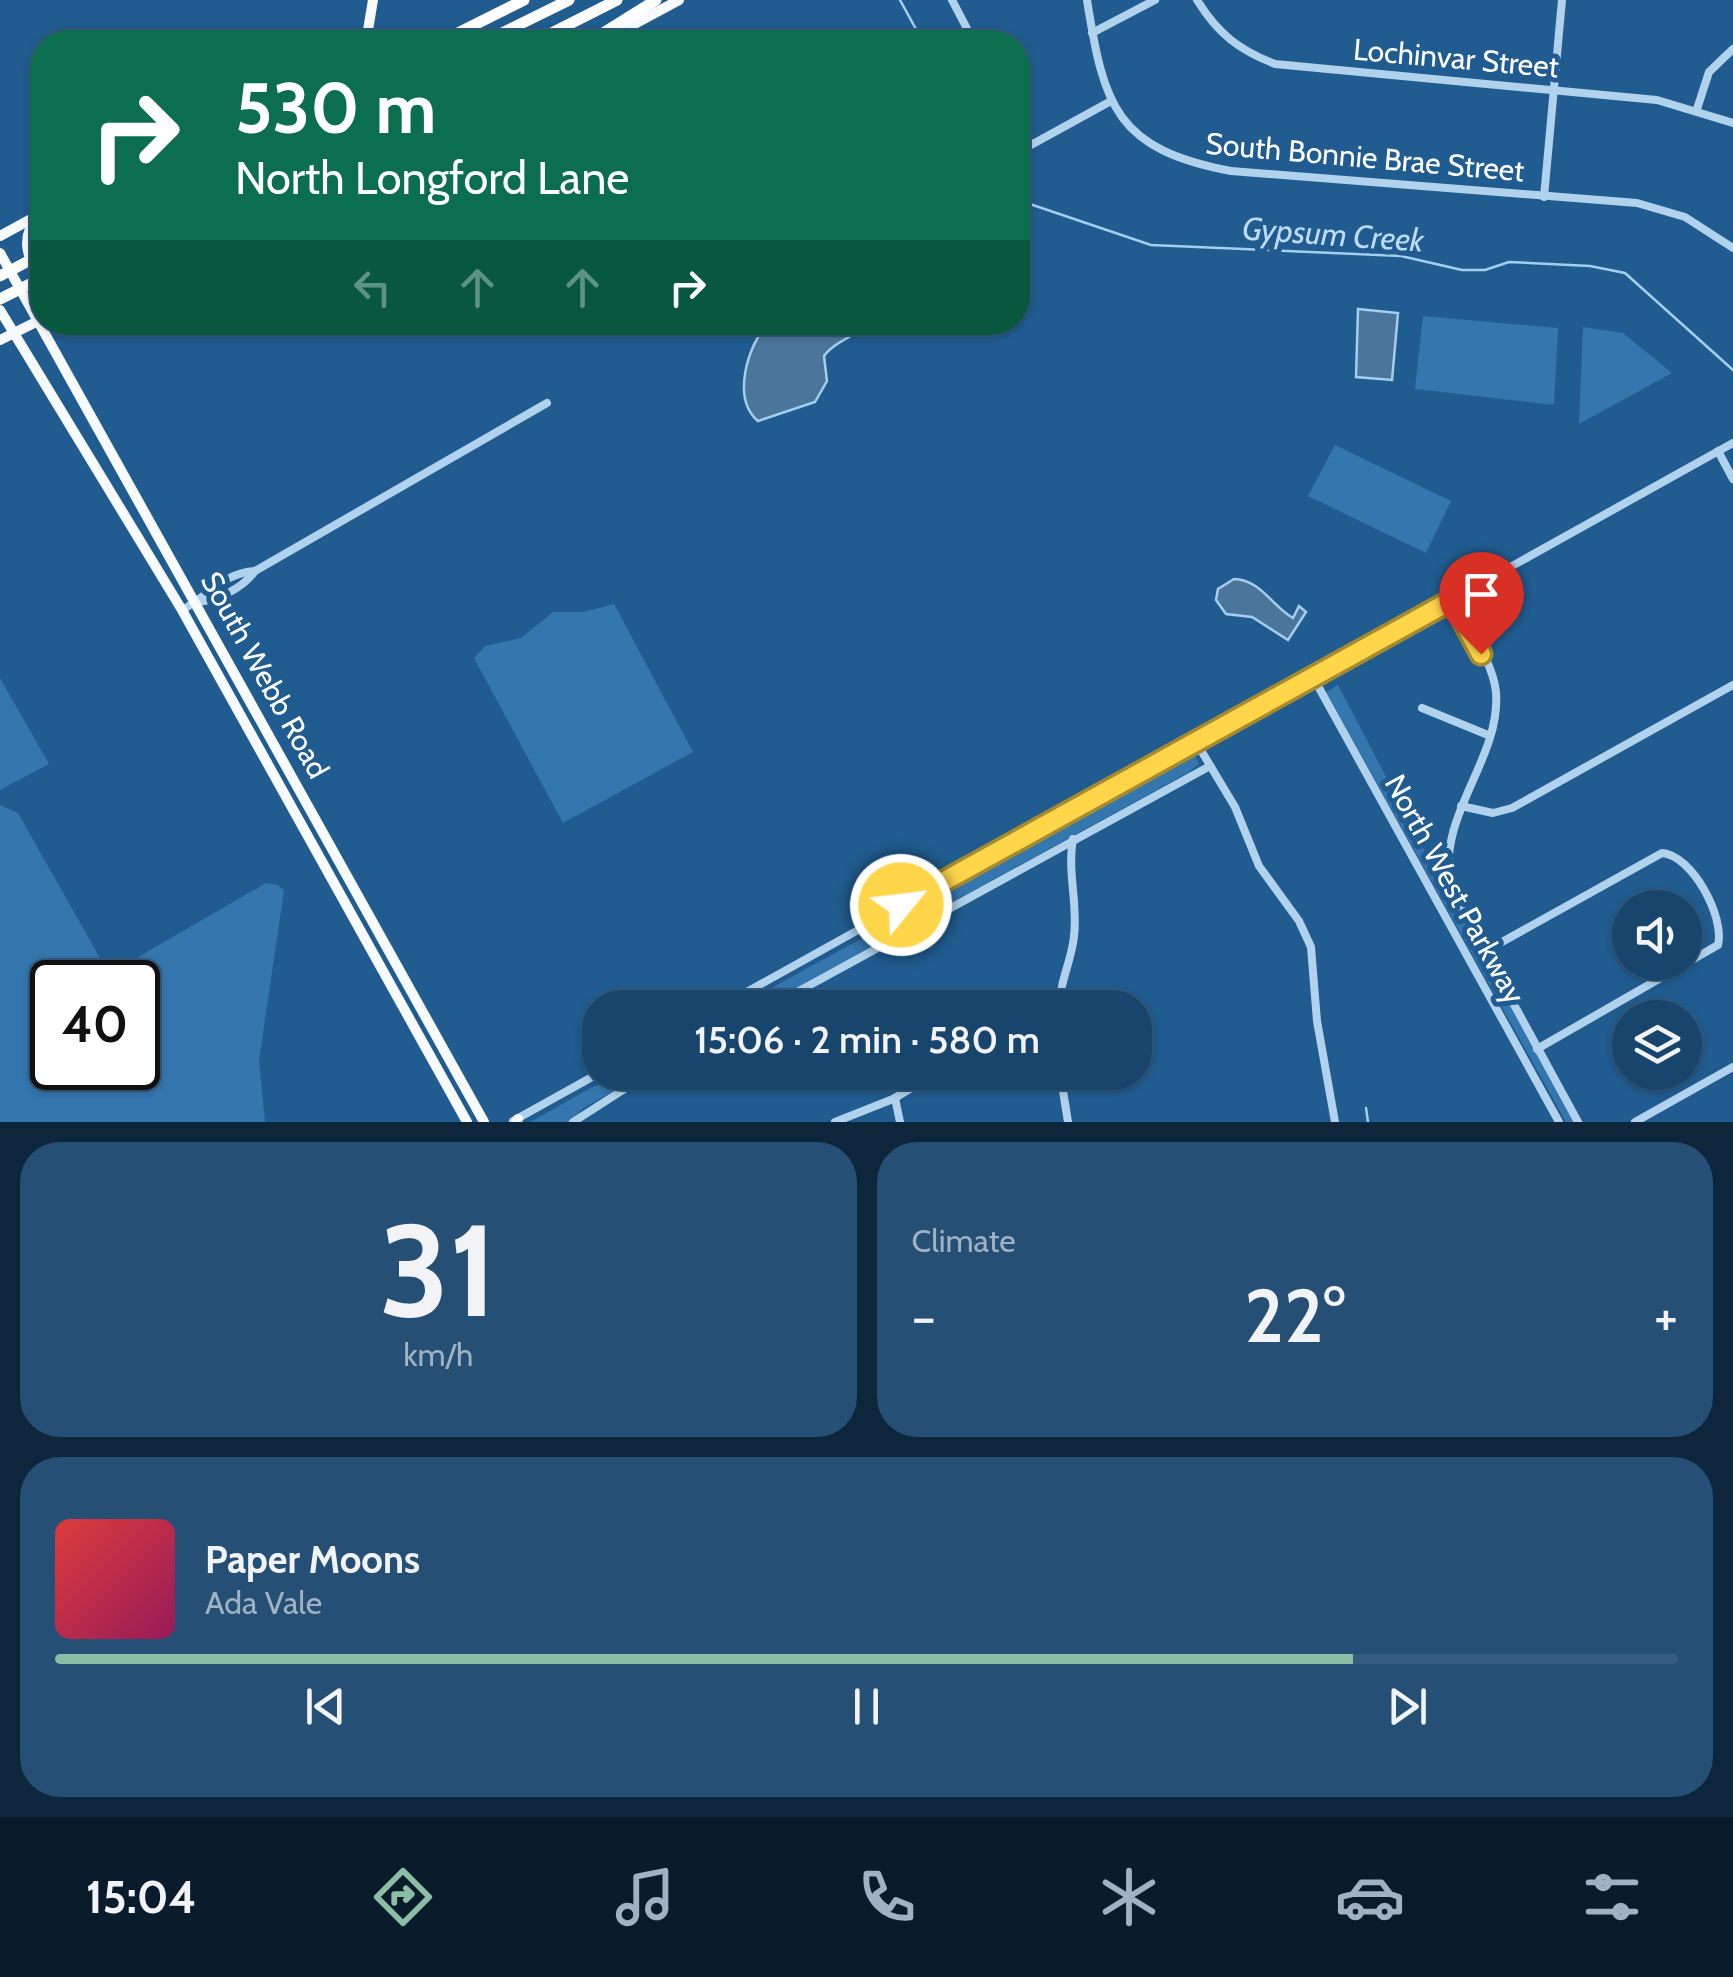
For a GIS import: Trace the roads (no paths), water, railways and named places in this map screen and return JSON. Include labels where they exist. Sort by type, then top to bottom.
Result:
[{"type":"highway","points":[[464,30],[524,0]]},
{"type":"highway","points":[[508,30],[569,0]]},
{"type":"highway","points":[[558,30],[617,0]]},
{"type":"highway","points":[[609,30],[656,0]]},
{"type":"highway","points":[[0,276],[30,260]]},
{"type":"highway","points":[[0,300],[30,285]]},
{"type":"main road","points":[[368,30],[374,0]]},
{"type":"main road","points":[[623,30],[679,0]]},
{"type":"main road","points":[[0,236],[30,220]]},
{"type":"main road","points":[[30,228],[26,245],[30,254]]},
{"type":"main road","name":"South Webb Road","points":[[2,257],[30,308]]},
{"type":"main road","name":"South Webb Road","points":[[0,310],[182,610],[467,1122]]},
{"type":"main road","points":[[0,340],[10,329],[30,323]]},
{"type":"main road","name":"South Webb Road","points":[[48,335],[484,1122]]},
{"type":"main road","points":[[339,892],[353,885]]},
{"type":"street","points":[[952,0],[968,30]]},
{"type":"street","name":"South Bonnie Brae Street","points":[[1086,0],[1098,68],[1111,100],[1136,133],[1157,150],[1187,162],[1231,170],[1638,203],[1685,217],[1733,248]]},
{"type":"street","points":[[1092,33],[1155,0]]},
{"type":"street","name":"Lochinvar Street","points":[[1197,0],[1230,42],[1276,64],[1554,88],[1697,108],[1733,123]]},
{"type":"street","points":[[1544,197],[1562,0]]},
{"type":"street","points":[[1697,108],[1709,72],[1733,49]]},
{"type":"street","points":[[1030,143],[1111,100]]},
{"type":"street","points":[[182,610],[196,602],[204,591],[239,572],[254,571],[547,403]]},
{"type":"street","points":[[750,990],[1733,443]]},
{"type":"street","points":[[1718,451],[1733,479]]},
{"type":"street","points":[[1452,600],[1496,688],[1488,735],[1461,806],[1446,862],[1450,887],[1578,1122]]},
{"type":"street","name":"North West Parkway","points":[[1313,677],[1559,1122]]},
{"type":"street","points":[[1461,806],[1493,813],[1512,808],[1733,686]]},
{"type":"street","points":[[1422,708],[1488,735]]},
{"type":"street","points":[[1196,742],[1235,807],[1258,866],[1300,921],[1312,947],[1317,1021],[1335,1122]]},
{"type":"street","points":[[800,990],[1210,766]]},
{"type":"street","points":[[1061,990],[1075,924],[1069,862],[1073,839]]},
{"type":"street","points":[[1484,952],[1662,853],[1685,862],[1703,894],[1720,928],[1718,945],[1538,1049]]},
{"type":"street","points":[[1635,1122],[1733,1067]]},
{"type":"street","points":[[515,1121],[582,1083]]},
{"type":"street","points":[[573,1122],[623,1090]]},
{"type":"street","points":[[835,1122],[908,1090]]},
{"type":"street","points":[[1063,1090],[1068,1122]]},
{"type":"street","points":[[895,1098],[900,1122]]},
{"type":"waterway","name":"Gypsum Creek","points":[[900,0],[916,30]]},
{"type":"waterway","name":"Gypsum Creek","points":[[1030,204],[1151,245],[1401,256],[1462,270],[1485,270],[1509,262],[1590,266],[1625,273],[1733,370]]},
{"type":"waterway","points":[[1366,1108],[1368,1122]]}]
